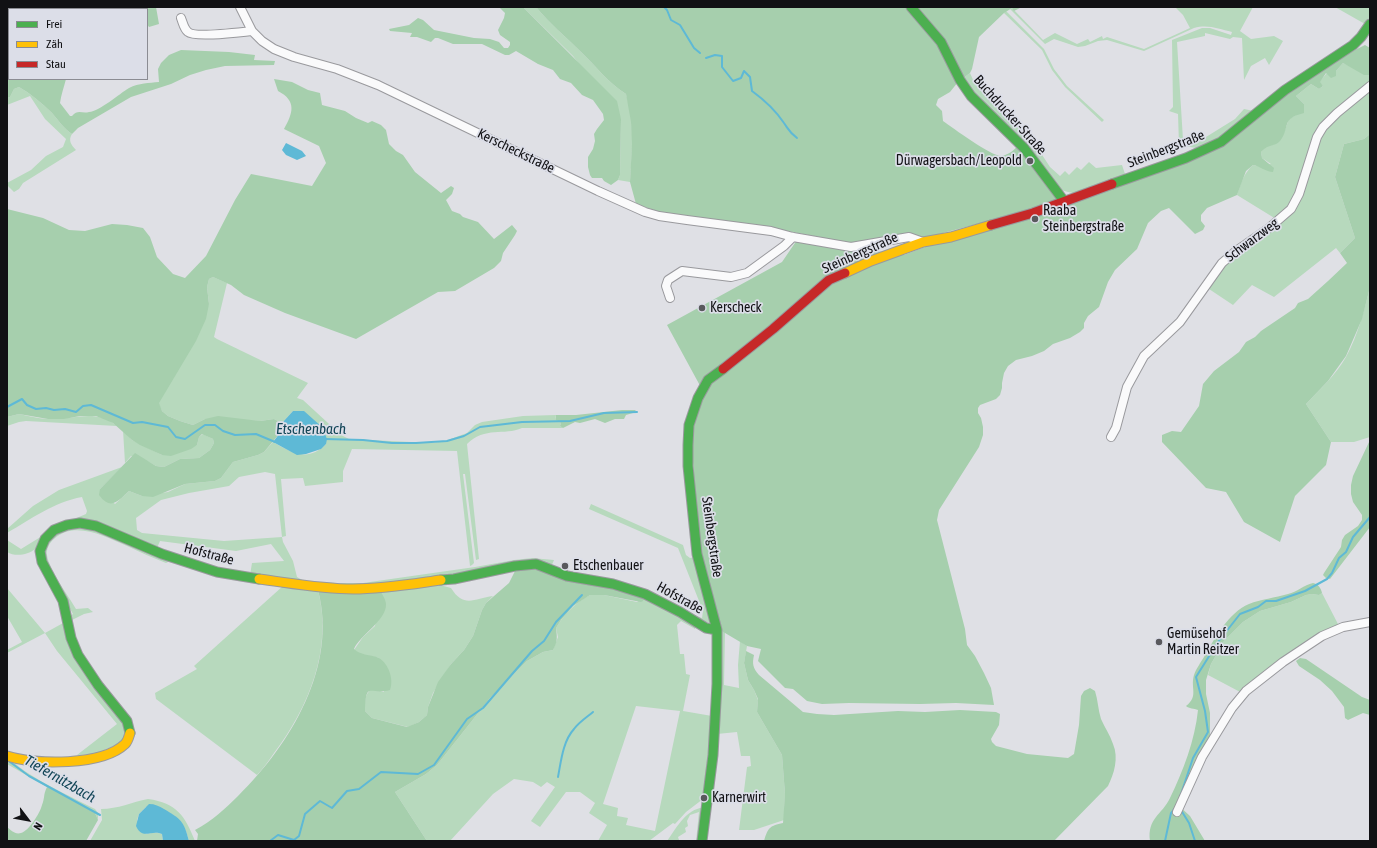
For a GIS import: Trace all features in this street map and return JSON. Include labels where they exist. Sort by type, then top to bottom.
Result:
[{"type":"street","name":"Kerscheckstraße","points":[[240,7],[252,31],[262,41],[274,49],[294,57],[337,69],[378,85],[598,191],[645,212],[659,216],[771,231],[793,237],[851,247],[909,237],[923,242]]},
{"type":"street","name":"Buchdrucker-Straße","points":[[911,7],[941,42],[960,80],[971,96],[1024,148],[1064,201]]},
{"type":"street","points":[[182,18],[186,29],[191,34],[200,35],[252,31]]},
{"type":"street","name":"Steinbergstraße","points":[[702,841],[713,755],[717,684],[717,630],[697,554],[688,460],[688,432],[695,405],[708,380],[773,329],[829,280],[871,261],[923,242],[951,237],[1034,214],[1064,201],[1186,158],[1214,146],[1235,131],[1285,90],[1353,45],[1370,24]]},
{"type":"street","name":"Schwarzweg","points":[[1111,438],[1116,428],[1127,387],[1144,356],[1180,322],[1222,263],[1291,210],[1299,194],[1317,137],[1323,127],[1337,113],[1370,86]]},
{"type":"street","points":[[670,298],[666,286],[668,280],[682,271],[731,277],[747,273],[784,246],[793,237]]},
{"type":"street","name":"Hofstraße","points":[[7,756],[24,760],[45,762],[71,762],[84,760],[118,749],[124,745],[131,736],[130,726],[127,721],[98,685],[78,655],[71,638],[62,601],[42,562],[40,551],[44,540],[54,530],[67,524],[96,526],[162,554],[217,572],[314,587],[366,588],[393,586],[454,579],[515,566],[536,564],[567,576],[613,584],[645,594],[669,606],[706,628],[717,630]]},
{"type":"street","points":[[1177,812],[1202,757],[1232,708],[1246,691],[1283,662],[1322,636],[1343,627],[1370,622]]},
{"type":"green space","points":[[7,7],[70,7],[8,8],[8,80],[66,80],[60,103],[70,116],[78,112],[87,112],[98,109],[133,86],[159,82],[158,69],[161,63],[169,55],[181,50],[229,52],[255,55],[254,60],[275,61],[274,65],[225,66],[190,75],[171,84],[131,97],[78,128],[72,134],[52,113],[19,87],[14,89],[10,97],[7,98]]},
{"type":"green space","points":[[156,7],[159,24],[149,27],[148,8],[122,8]]},
{"type":"green space","points":[[499,7],[523,7],[617,101],[621,119],[620,175],[618,180],[611,185],[602,178],[592,178],[588,167],[588,157],[593,149],[595,141],[594,134],[604,120],[603,114],[593,100],[582,95],[571,83],[560,79],[553,70],[538,64],[516,51],[509,55],[505,55],[482,44],[453,44],[438,38],[435,38],[431,42],[417,37],[410,37],[412,33],[390,31],[389,29],[409,25],[418,18],[423,20],[434,30],[474,38],[490,39],[499,42],[504,48],[508,48],[510,42],[500,35],[498,30],[505,13]]},
{"type":"green space","points":[[523,7],[536,7],[546,19],[586,56],[607,79],[626,94],[632,127],[630,182],[618,180],[620,175],[621,119],[573,56]]},
{"type":"green space","points":[[536,7],[907,7],[934,38],[958,82],[950,92],[938,99],[936,105],[942,111],[943,121],[972,142],[997,155],[1002,156],[1007,154],[1013,151],[1018,145],[1064,201],[924,238],[851,243],[771,228],[660,212],[636,204],[630,182],[632,144],[631,122],[626,94],[607,79],[586,56],[546,19]]},
{"type":"green space","points":[[914,7],[1022,7],[1014,11],[1012,8],[1004,13],[979,37],[972,69],[970,73],[962,79]]},
{"type":"green space","points":[[1175,7],[1253,7],[1240,31],[1251,39],[1274,36],[1283,41],[1269,65],[1265,58],[1251,66],[1244,80],[1242,38],[1233,37],[1230,39],[1205,33],[1205,36],[1177,42],[1183,140],[1206,137],[1235,119],[1244,109],[1254,111],[1219,139],[1196,148],[1179,145],[1178,114],[1169,111],[1173,107],[1172,40],[1202,28],[1210,28],[1231,35],[1232,32],[1209,27],[1194,28],[1144,51],[1107,40],[1078,47],[1054,39],[1045,44],[1010,9],[1012,8],[1043,40],[1055,33],[1077,44],[1088,39],[1090,42],[1102,36],[1103,39],[1107,37],[1144,49],[1190,28],[1183,15]]},
{"type":"green space","points":[[1335,7],[1370,7],[1370,16],[1365,24]]},
{"type":"green space","points":[[1006,11],[1044,49],[1054,69],[1067,86],[1104,120],[1102,122],[1065,87],[1052,70],[1042,50],[1004,13]]},
{"type":"green space","points":[[1365,45],[1370,48],[1369,75],[1364,75],[1343,63],[1336,71],[1336,76],[1331,78],[1326,73],[1320,82],[1323,86],[1319,89],[1311,84],[1296,96],[1304,104],[1304,113],[1297,115],[1289,121],[1283,136],[1278,143],[1267,147],[1261,152],[1262,158],[1274,168],[1273,172],[1253,165],[1246,171],[1237,195],[1207,208],[1201,215],[1201,221],[1205,226],[1203,230],[1195,234],[1169,208],[1161,211],[1148,223],[1137,249],[1115,270],[1108,282],[1099,307],[1088,316],[1084,323],[1084,328],[1070,338],[1053,344],[1044,351],[1016,360],[1008,366],[1004,373],[1000,395],[996,399],[980,405],[978,408],[978,413],[983,427],[983,435],[979,447],[939,510],[937,520],[965,629],[967,645],[975,656],[991,688],[994,705],[956,703],[822,704],[807,701],[793,689],[785,688],[758,661],[761,649],[747,646],[720,630],[706,579],[697,522],[691,432],[704,393],[667,325],[782,262],[797,240],[904,255],[951,237],[1187,161],[1349,53]]},
{"type":"green space","points":[[1343,63],[1370,75],[1370,83],[1326,119],[1292,202],[1276,219],[1237,195],[1241,182],[1247,171],[1253,165],[1258,166],[1271,164],[1262,158],[1261,152],[1266,146],[1274,144],[1283,135],[1289,119],[1296,115],[1304,104],[1296,96],[1311,84],[1319,89],[1323,86],[1319,82],[1327,73],[1336,71]]},
{"type":"green space","points":[[970,73],[974,82],[981,91],[1031,138],[1050,167],[1060,176],[1065,171],[1069,175],[1077,167],[1081,170],[1089,162],[1096,168],[1122,165],[1125,174],[1073,193],[1061,190],[962,79]]},
{"type":"green space","points":[[274,79],[292,82],[308,90],[320,93],[322,105],[345,111],[368,123],[372,121],[381,125],[386,130],[389,144],[403,155],[415,172],[441,193],[451,186],[454,188],[452,194],[446,200],[452,211],[463,217],[478,222],[494,239],[512,225],[517,231],[503,253],[501,261],[494,268],[455,291],[438,292],[356,339],[285,313],[244,295],[231,285],[213,277],[209,279],[207,287],[209,304],[206,319],[196,341],[159,403],[162,411],[168,416],[193,425],[205,419],[218,416],[260,421],[274,419],[282,423],[280,433],[264,452],[233,462],[221,478],[215,481],[185,484],[153,497],[142,496],[129,491],[118,501],[114,503],[107,503],[99,495],[100,489],[135,453],[156,466],[164,467],[180,459],[199,458],[210,450],[214,443],[213,439],[202,434],[199,437],[197,445],[191,449],[171,456],[162,455],[140,445],[113,423],[96,416],[48,419],[19,414],[7,417],[7,209],[43,218],[69,230],[85,231],[112,224],[143,228],[150,237],[157,257],[173,274],[185,278],[206,256],[235,200],[251,174],[312,186],[326,163],[319,146],[284,129],[290,118],[292,108],[291,103],[278,91]]},
{"type":"green space","points":[[19,87],[52,113],[72,134],[70,138],[71,142],[76,150],[23,183],[19,189],[14,192],[7,185],[7,183],[31,170],[46,156],[63,147],[66,139],[45,119],[30,96],[7,105],[7,98],[10,97],[14,89]]},
{"type":"green space","points":[[1370,88],[1370,134],[1364,139],[1344,144],[1335,177],[1355,238],[1340,253],[1336,248],[1274,297],[1252,285],[1233,305],[1206,287],[1218,271],[1292,210],[1321,133]]},
{"type":"green space","points":[[1370,134],[1370,287],[1362,319],[1346,356],[1328,381],[1306,404],[1331,442],[1326,465],[1295,496],[1280,542],[1244,522],[1226,492],[1206,488],[1162,442],[1162,435],[1172,431],[1181,432],[1199,406],[1203,384],[1214,371],[1239,352],[1246,342],[1295,308],[1298,303],[1308,299],[1347,263],[1340,253],[1355,238],[1335,177],[1344,144],[1364,139]]},
{"type":"green space","points":[[213,277],[227,283],[214,337],[308,383],[297,398],[303,400],[341,435],[349,439],[432,443],[445,441],[467,433],[475,425],[482,422],[523,416],[556,415],[556,419],[561,423],[560,426],[563,428],[522,428],[488,433],[474,438],[467,444],[479,559],[476,560],[465,474],[463,474],[474,563],[470,566],[457,451],[352,449],[343,471],[343,482],[305,486],[303,478],[281,479],[286,536],[282,537],[283,542],[293,561],[297,577],[303,581],[250,575],[252,563],[284,561],[271,544],[236,551],[160,541],[157,548],[67,522],[86,514],[87,511],[82,497],[72,499],[52,507],[7,533],[7,529],[33,506],[59,490],[122,467],[100,489],[115,504],[129,491],[142,496],[168,492],[185,484],[215,481],[221,478],[233,462],[264,452],[273,442],[300,454],[313,453],[326,444],[293,411],[282,423],[274,419],[260,421],[205,419],[193,425],[168,416],[162,411],[158,403],[209,304],[207,287],[209,279]],"holes":[[[265,472],[275,474],[282,537],[224,541],[142,533],[137,530],[136,518],[161,500],[189,493],[229,486],[239,477]]]},
{"type":"green space","points":[[1370,287],[1370,437],[1354,442],[1331,442],[1306,404],[1333,376],[1346,357],[1357,332]]},
{"type":"green space","points":[[636,410],[633,413],[626,415],[624,419],[615,419],[605,423],[595,419],[580,423],[575,422],[563,428],[560,426],[561,423],[556,420],[556,415],[576,415]]},
{"type":"green space","points":[[19,414],[50,419],[93,416],[101,417],[117,426],[26,421],[7,426],[7,417]]},
{"type":"green space","points":[[123,430],[132,440],[162,455],[197,445],[199,437],[203,434],[213,439],[214,443],[210,450],[199,458],[180,459],[164,467],[156,466],[131,456],[125,463]]},
{"type":"green space","points":[[1370,440],[1370,527],[1330,579],[1326,578],[1323,575],[1341,547],[1342,540],[1345,535],[1358,526],[1362,520],[1362,515],[1353,502],[1351,485],[1353,476]]},
{"type":"green space","points":[[591,504],[683,545],[686,555],[690,558],[695,557],[709,623],[681,610],[702,618],[703,611],[678,548],[589,509]]},
{"type":"green space","points":[[86,526],[172,560],[166,563],[109,538],[90,532],[81,530],[62,533],[53,540],[47,550],[48,561],[76,609],[88,608],[93,612],[84,614],[70,621],[70,616],[73,614],[48,570],[44,545],[55,532]]},
{"type":"green space","points":[[47,533],[37,547],[29,553],[18,555],[7,552],[7,540],[21,549]]},
{"type":"green space","points":[[532,558],[554,560],[551,567],[475,573],[353,586],[309,581],[363,583],[514,560]]},
{"type":"green space","points":[[526,567],[644,597],[643,601],[641,602],[604,595],[590,595],[573,606],[556,628],[557,636],[553,650],[543,652],[527,661],[490,698],[437,765],[426,774],[395,792],[427,841],[197,841],[198,834],[195,830],[207,823],[238,796],[276,753],[292,728],[305,702],[315,675],[321,647],[322,619],[318,590],[380,590],[386,602],[385,610],[378,622],[361,639],[354,649],[360,653],[379,658],[386,664],[390,672],[391,686],[390,690],[368,692],[365,711],[372,718],[407,727],[419,722],[427,715],[428,707],[438,682],[451,664],[464,650],[473,636],[486,603],[509,583],[516,569]]},
{"type":"green space","points":[[1313,583],[1319,586],[1322,593],[1319,595],[1306,595],[1291,602],[1260,611],[1243,622],[1224,641],[1211,664],[1206,680],[1206,694],[1210,713],[1210,738],[1178,805],[1190,816],[1205,841],[1150,841],[1150,833],[1153,822],[1170,798],[1184,766],[1194,733],[1198,710],[1186,706],[1192,699],[1194,675],[1218,634],[1228,620],[1241,608],[1258,601],[1291,593]]},
{"type":"green space","points":[[436,584],[451,588],[456,594],[465,600],[470,601],[493,596],[482,610],[473,636],[464,650],[451,664],[433,693],[427,715],[419,722],[408,727],[372,718],[365,711],[365,701],[366,696],[372,689],[384,692],[379,658],[357,653],[354,650],[363,637],[375,626],[380,590]]},
{"type":"green space","points":[[283,586],[318,590],[322,612],[320,655],[315,676],[298,716],[287,735],[257,775],[156,699],[155,693],[197,669],[194,666]]},
{"type":"green space","points":[[7,588],[45,633],[7,653],[7,650],[22,642],[7,616]]},
{"type":"green space","points":[[1322,593],[1339,626],[1242,693],[1208,675],[1211,664],[1224,641],[1243,622],[1260,611],[1291,602],[1306,595],[1319,595]]},
{"type":"green space","points":[[590,595],[604,595],[637,602],[644,597],[696,626],[695,629],[681,621],[677,625],[680,654],[684,654],[686,674],[690,675],[683,711],[712,716],[703,799],[686,812],[675,824],[673,823],[649,841],[598,841],[607,825],[589,813],[595,803],[580,792],[566,792],[540,827],[531,821],[555,787],[547,782],[541,787],[533,782],[514,779],[493,794],[450,841],[427,841],[395,792],[426,774],[437,765],[490,698],[527,661],[543,652],[553,650],[558,637],[556,628],[571,609]],"holes":[[[636,706],[680,711],[655,831],[626,825],[628,818],[617,816],[618,808],[603,804]]]},
{"type":"green space","points":[[65,622],[66,628],[125,722],[126,740],[96,754],[77,755],[117,724],[57,651],[45,633]]},
{"type":"green space","points":[[720,630],[725,632],[724,685],[739,688],[738,665],[740,641],[747,646],[744,663],[748,680],[758,700],[757,712],[782,755],[785,794],[784,820],[754,830],[739,830],[747,767],[751,766],[750,756],[741,756],[737,732],[717,734]]},
{"type":"green space","points":[[746,651],[754,655],[753,661],[755,670],[759,675],[803,712],[834,715],[898,711],[925,712],[960,710],[996,712],[1000,714],[999,725],[991,739],[992,742],[996,746],[1027,754],[1068,758],[1074,754],[1079,725],[1081,696],[1084,691],[1090,688],[1095,691],[1101,719],[1115,749],[1116,760],[1112,776],[1108,786],[1054,841],[764,841],[770,828],[783,823],[785,794],[782,755],[757,712],[758,699],[748,680],[744,663]]},
{"type":"green space","points":[[1300,658],[1306,659],[1362,697],[1370,700],[1370,715],[1363,713],[1348,720],[1345,718],[1344,707],[1332,691],[1320,680],[1299,666],[1296,661]]},
{"type":"green space","points":[[7,759],[46,784],[95,809],[98,813],[98,820],[95,813],[64,794],[47,787],[7,764]]},
{"type":"green space","points":[[47,787],[64,794],[95,813],[98,820],[86,841],[7,841],[7,827],[15,833],[24,832],[37,817]]},
{"type":"green space","points":[[148,799],[166,804],[179,812],[188,824],[195,841],[189,841],[183,825],[174,816],[162,810],[146,807],[139,814],[137,820],[146,834],[162,834],[163,841],[90,841],[102,820],[101,809],[119,807]]},
{"type":"green space","points":[[701,808],[699,841],[696,841],[699,812],[690,815],[687,821],[688,826],[685,828],[686,832],[678,837],[679,840],[667,841],[677,826],[689,813]]},
{"type":"water","points":[[286,143],[302,151],[306,156],[297,160],[286,155],[282,150]]},
{"type":"water","points":[[293,411],[304,411],[322,427],[327,439],[326,444],[321,449],[306,454],[297,455],[273,442],[280,433],[282,423]]},
{"type":"water","points":[[149,804],[160,807],[178,818],[185,829],[189,841],[163,841],[162,834],[141,833],[136,826],[139,814]]},
{"type":"waterway","points":[[664,7],[667,10],[671,20],[680,25],[694,48],[700,53]]},
{"type":"waterway","points":[[706,58],[715,55],[722,56],[722,67],[733,81],[741,78],[744,71],[750,77],[752,91],[765,101],[797,138]]},
{"type":"waterway","name":"Etschenbach","points":[[7,407],[22,399],[27,405],[36,409],[65,409],[76,412],[83,406],[91,405],[133,423],[142,422],[168,427],[176,437],[185,439],[205,425],[215,425],[223,431],[235,435],[256,434],[275,442]]},
{"type":"waterway","name":"Etschenbach","points":[[325,439],[363,440],[392,443],[447,441],[464,436],[480,427],[522,422],[570,421],[604,413],[637,412]]},
{"type":"waterway","points":[[1180,797],[1193,758],[1208,732],[1205,711],[1196,677],[1218,642],[1240,614],[1258,607],[1266,601],[1276,601],[1305,591],[1327,579],[1332,573],[1339,558],[1346,552],[1353,537],[1370,517]]},
{"type":"waterway","points":[[270,841],[278,835],[294,840],[299,836],[305,814],[320,801],[332,808],[347,791],[359,789],[381,772],[418,774],[434,765],[467,719],[483,708],[532,651],[544,641],[556,622],[582,595]]},
{"type":"waterway","points":[[558,777],[567,739],[578,724],[593,712]]},
{"type":"waterway","name":"Tiefernitzbach","points":[[10,762],[29,776],[100,815]]},
{"type":"waterway","points":[[1165,841],[1171,813],[1175,808]]},
{"type":"waterway","points":[[1181,810],[1189,823],[1195,841]]},
{"type":"traffic: fast","points":[[911,7],[941,42],[960,80],[971,96],[1024,148],[1064,201]]},
{"type":"traffic: fast","points":[[1112,184],[1186,158],[1221,142],[1285,90],[1353,45],[1370,24]]},
{"type":"traffic: fast","points":[[702,841],[713,755],[717,684],[717,630],[697,554],[688,466],[688,445],[689,425],[698,398],[708,380],[723,369]]},
{"type":"traffic: fast","points":[[130,733],[127,721],[98,685],[78,655],[71,638],[63,601],[42,562],[40,551],[45,539],[54,530],[67,525],[80,523],[96,526],[162,554],[217,572],[259,579]]},
{"type":"traffic: fast","points":[[441,580],[454,579],[515,566],[536,564],[567,576],[613,584],[645,594],[680,612],[706,628],[717,630]]},
{"type":"traffic: slow","points":[[845,273],[871,261],[923,242],[951,237],[991,225]]},
{"type":"traffic: slow","points":[[259,579],[341,589],[364,589],[441,580]]},
{"type":"traffic: slow","points":[[7,756],[19,759],[51,762],[85,760],[115,751],[126,743],[130,733]]},
{"type":"traffic: jam","points":[[991,225],[1033,213],[1112,184]]},
{"type":"traffic: jam","points":[[723,369],[773,329],[829,280],[845,273]]},
{"type":"place","name":"Dürwagersbach/Leopold","points":[[1030,161]]},
{"type":"place","name":"Raaba Steinbergstraße","points":[[1035,219]]},
{"type":"place","name":"Kerscheck","points":[[702,308]]},
{"type":"place","name":"Etschenbauer","points":[[565,566]]},
{"type":"place","name":"Gemüsehof Martin Reitzer","points":[[1159,642]]},
{"type":"place","name":"Karnerwirt","points":[[704,798]]}]
